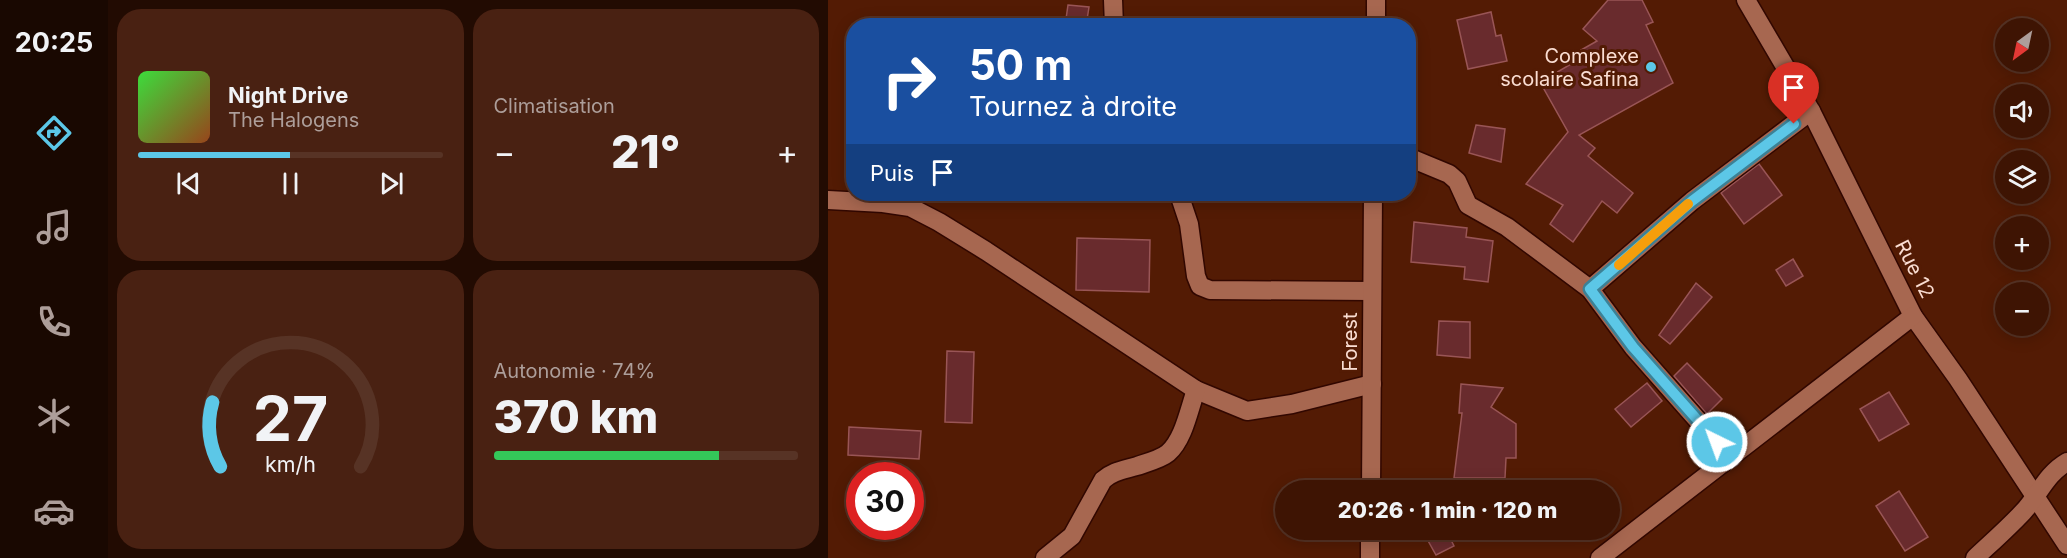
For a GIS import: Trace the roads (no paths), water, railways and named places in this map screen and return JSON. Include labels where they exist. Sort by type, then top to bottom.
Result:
[{"type":"street","points":[[1113,0],[1114,18]]},
{"type":"street","points":[[1376,0],[1376,18]]},
{"type":"street","name":"Rue 12","points":[[1746,0],[1811,111],[1913,316],[2067,546]]},
{"type":"street","points":[[1590,289],[1692,201],[1811,111]]},
{"type":"street","points":[[1416,160],[1449,174],[1458,181],[1468,205],[1507,227],[1590,289],[1633,347],[1731,458]]},
{"type":"street","points":[[828,200],[846,201]]},
{"type":"street","points":[[847,201],[910,207],[930,217],[1196,390],[1247,411],[1292,404],[1372,384]]},
{"type":"street","points":[[1181,201],[1189,224],[1196,276],[1200,286],[1210,290],[1372,291]]},
{"type":"street","name":"Forest","points":[[1371,480],[1373,201]]},
{"type":"street","points":[[1600,558],[1913,316]]},
{"type":"street","points":[[1045,558],[1072,536],[1103,480],[1111,473],[1139,466],[1167,454],[1176,443],[1196,390]]},
{"type":"street","points":[[1975,558],[2023,511],[2059,466],[2067,462]]},
{"type":"street","points":[[1370,540],[1370,558]]},
{"type":"place","name":"Complexe scolaire Safina","points":[[1651,67]]}]
